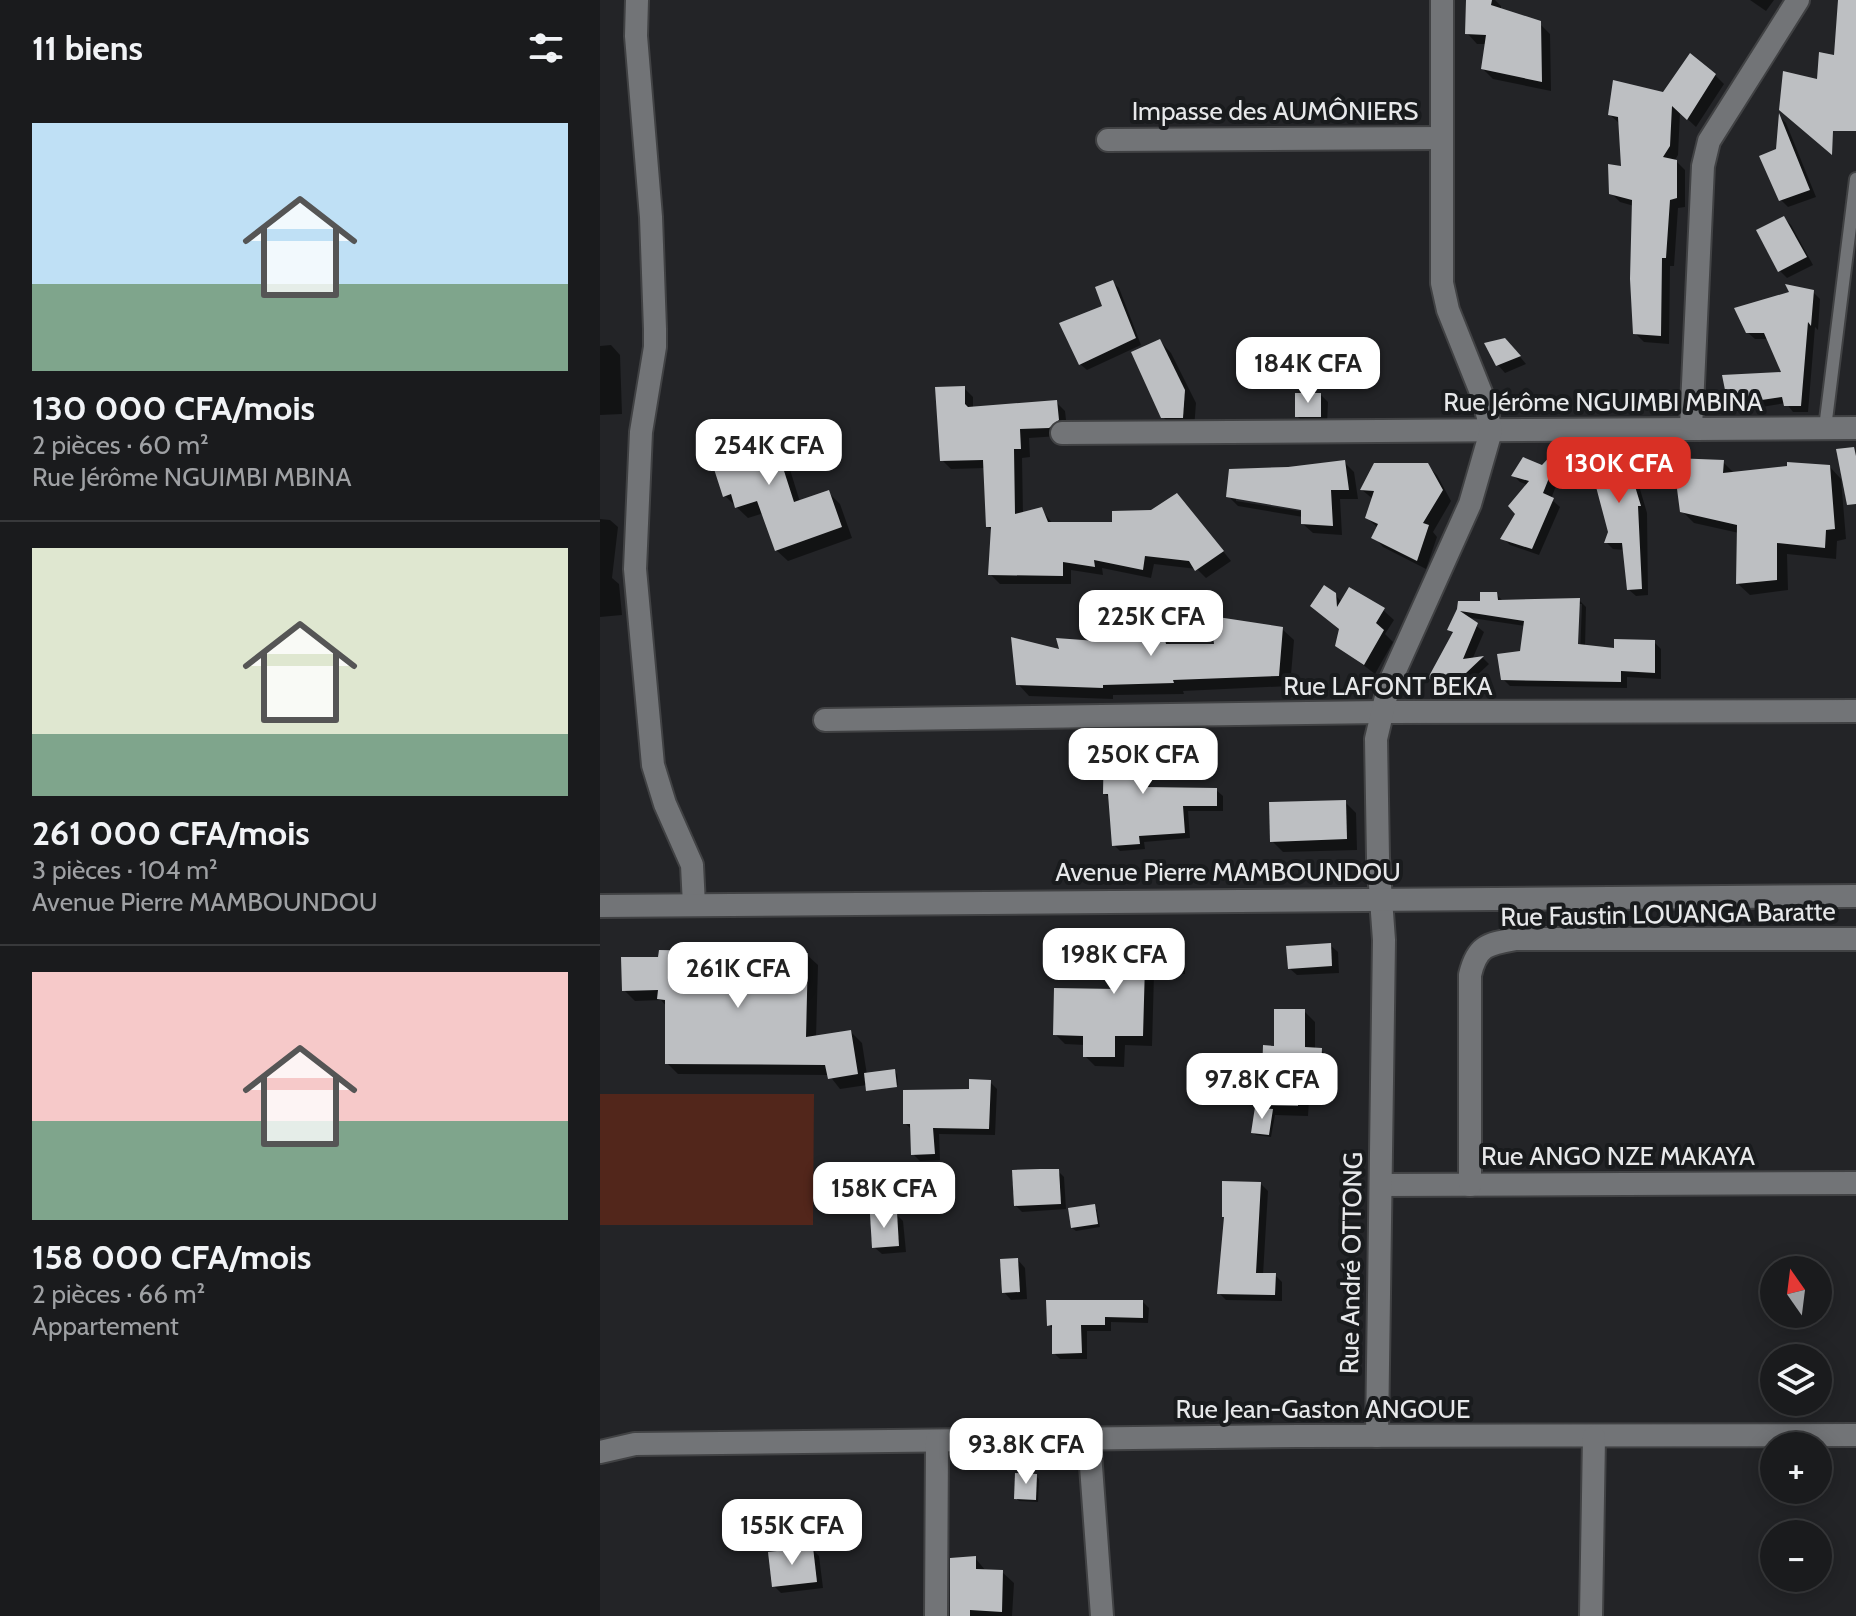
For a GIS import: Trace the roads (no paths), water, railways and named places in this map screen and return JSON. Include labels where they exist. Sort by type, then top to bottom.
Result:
[{"type":"street","points":[[637,0],[636,36],[651,217],[655,347],[641,432],[635,569],[653,765],[665,804],[692,865],[694,905]]},
{"type":"street","points":[[1442,0],[1442,283],[1448,310],[1484,400],[1491,431]]},
{"type":"street","points":[[1691,428],[1703,166],[1709,141],[1798,0]]},
{"type":"street","name":"Impasse des AUMÔNIERS","points":[[1108,140],[1442,138]]},
{"type":"street","name":"Rue Jérôme NGUIMBI MBINA","points":[[1062,433],[1856,428]]},
{"type":"street","name":"Rue André OTTONG","points":[[1377,1436],[1384,940],[1378,858],[1376,739],[1394,671],[1470,504],[1491,431]]},
{"type":"street","name":"Rue LAFONT BEKA","points":[[825,720],[1382,712],[1856,711]]},
{"type":"street","name":"Avenue Pierre MAMBOUNDOU","points":[[600,906],[1856,896]]},
{"type":"street","name":"Rue Faustin LOUANGA Baratte","points":[[1470,1185],[1470,975],[1474,957],[1488,944],[1516,939],[1856,939]]},
{"type":"street","name":"Rue ANGO NZE MAKAYA","points":[[1381,1185],[1856,1183]]},
{"type":"street","name":"Rue Jean-Gaston ANGOUE","points":[[600,1452],[635,1444],[1377,1436],[1856,1435]]},
{"type":"street","points":[[1591,1616],[1594,1437]]},
{"type":"street","points":[[1089,1439],[1102,1616]]},
{"type":"street","points":[[936,1616],[937,1441]]},
{"type":"lane","points":[[1825,428],[1856,179]]}]
